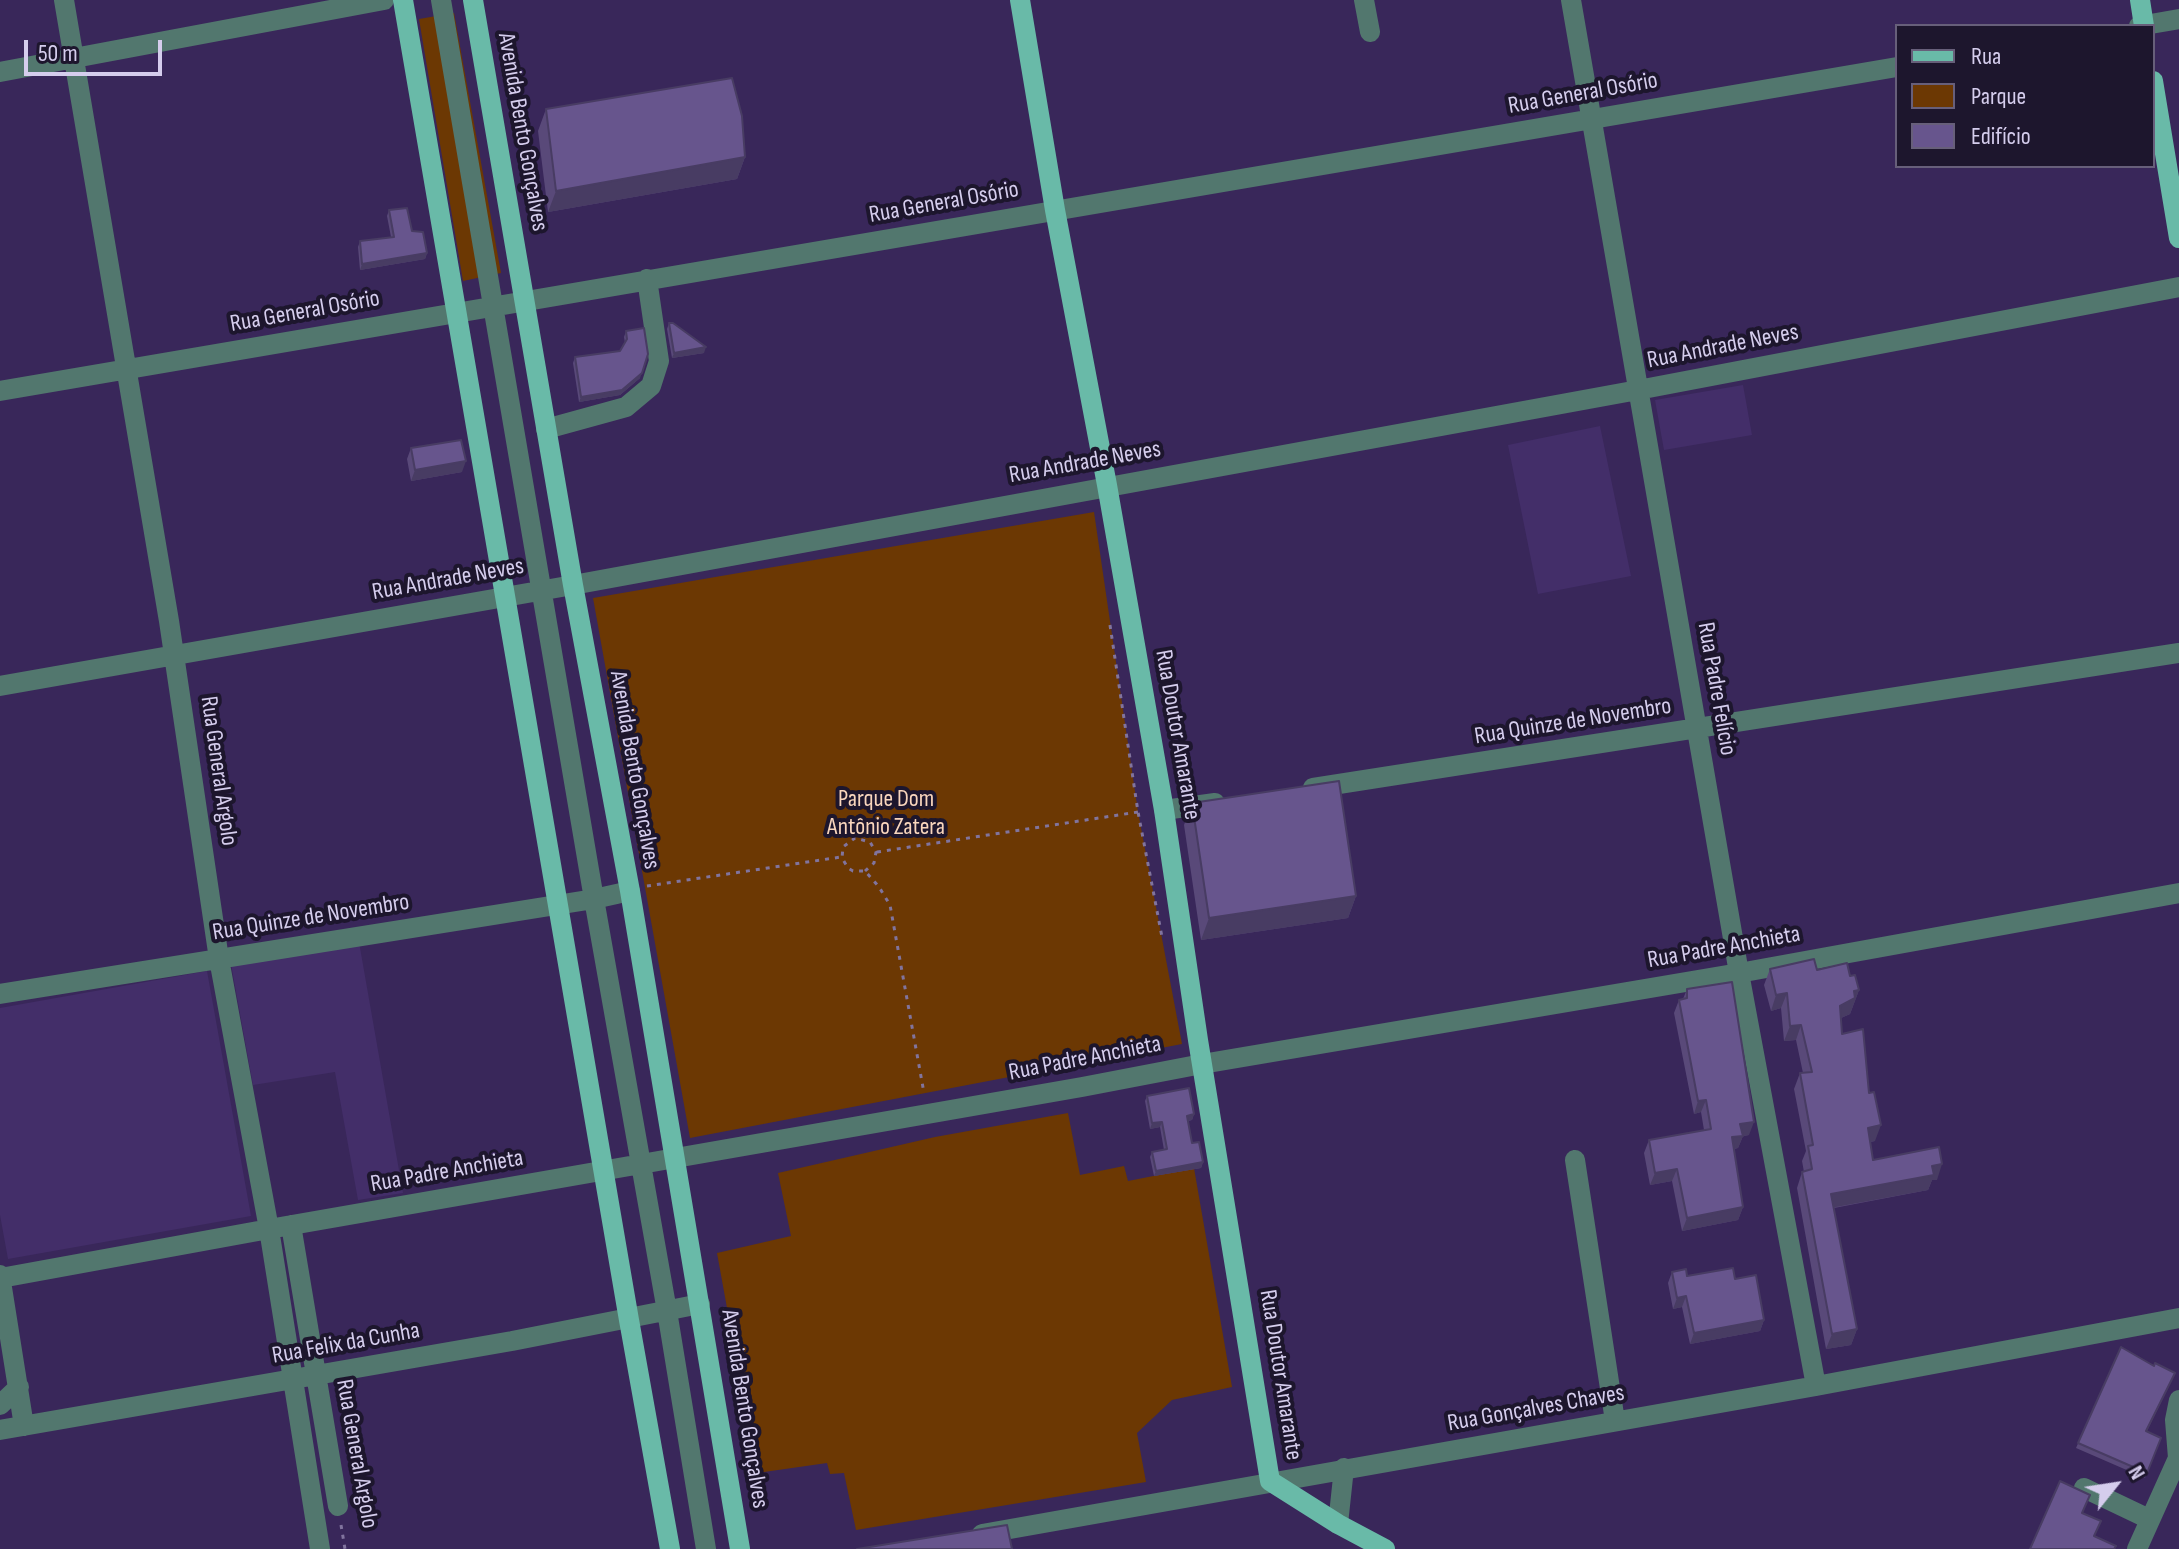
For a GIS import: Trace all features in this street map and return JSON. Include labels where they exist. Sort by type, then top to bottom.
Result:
[{"type":"main road","points":[[403,0],[670,1549]]},
{"type":"main road","name":"Avenida Bento Gonçalves","points":[[473,0],[573,585],[638,889],[675,1158],[740,1549]]},
{"type":"main road","name":"Rua Doutor Amarante","points":[[1020,0],[1164,810],[1270,1481]]},
{"type":"main road","points":[[2140,0],[2142,24]]},
{"type":"main road","points":[[2155,93],[2179,238]]},
{"type":"main road","points":[[1270,1481],[1338,1524],[1385,1549]]},
{"type":"street","name":"Rua General Argolo","points":[[64,0],[174,656],[219,959],[269,1229],[320,1549]]},
{"type":"street","points":[[0,72],[384,0]]},
{"type":"street","points":[[441,0],[706,1549]]},
{"type":"street","points":[[1364,0],[1370,32]]},
{"type":"street","name":"Rua Padre Felício","points":[[1571,0],[1739,973],[1816,1386]]},
{"type":"street","points":[[2153,24],[2179,19]]},
{"type":"street","name":"Rua General Osório","points":[[0,391],[1895,67]]},
{"type":"street","points":[[546,429],[626,407],[651,386],[659,361],[647,279]]},
{"type":"street","name":"Rua Andrade Neves","points":[[0,686],[573,585],[1638,390],[2179,287]]},
{"type":"street","name":"Rua Quinze de Novembro","points":[[1296,791],[2179,653]]},
{"type":"street","points":[[1164,810],[1234,800]]},
{"type":"street","name":"Rua Quinze de Novembro","points":[[0,994],[594,899],[638,889]]},
{"type":"street","name":"Rua Padre Anchieta","points":[[0,1276],[1202,1064],[1739,973],[2179,893]]},
{"type":"street","points":[[1575,1160],[1615,1421]]},
{"type":"street","name":"Rua General Argolo","points":[[291,1225],[338,1506]]},
{"type":"street","points":[[0,1276],[24,1426]]},
{"type":"street","name":"Rua Felix da Cunha","points":[[0,1430],[629,1320],[700,1304]]},
{"type":"street","name":"Rua Gonçalves Chaves","points":[[955,1539],[1816,1386],[2179,1318]]},
{"type":"street","points":[[0,1405],[19,1387]]},
{"type":"street","points":[[2137,1549],[2178,1458],[2178,1417]]},
{"type":"street","points":[[1338,1524],[1344,1468]]},
{"type":"street","points":[[2084,1488],[2149,1519]]},
{"type":"path","points":[[1110,623],[1138,812],[1164,951]]},
{"type":"path","points":[[876,852],[1138,812]]},
{"type":"path","points":[[855,838],[870,842],[876,852],[874,863],[865,871],[853,871],[841,857],[846,843],[855,838]]},
{"type":"path","points":[[638,889],[841,857]]},
{"type":"path","points":[[865,871],[890,905],[924,1093]]},
{"type":"path","name":"Rua General Argolo","points":[[338,1506],[345,1549]]},
{"type":"shaded area","points":[[1743,385],[1752,435],[1664,450],[1655,400]]},
{"type":"shaded area","points":[[1600,426],[1631,576],[1538,594],[1508,445]]},
{"type":"shaded area","points":[[359,942],[403,1193],[358,1200],[335,1072],[253,1085],[231,964]]},
{"type":"shaded area","points":[[207,971],[251,1216],[8,1259],[0,1215],[0,1008]]},
{"type":"green space","points":[[454,13],[501,273],[463,281],[419,19]]},
{"type":"green space","name":"Parque Dom Antônio Zatera","points":[[1094,512],[1138,812],[1182,1044],[690,1138],[593,598]]},
{"type":"green space","points":[[1068,1113],[1080,1175],[1124,1166],[1128,1181],[1194,1168],[1232,1387],[1172,1400],[1137,1433],[1146,1482],[856,1530],[844,1473],[830,1474],[827,1463],[757,1473],[717,1253],[791,1236],[778,1173],[935,1137]]},
{"type":"building","points":[[732,78],[742,116],[745,157],[556,191],[546,109]]},
{"type":"building","points":[[407,208],[412,231],[423,232],[427,253],[362,264],[360,241],[394,237],[389,210]]},
{"type":"building","points":[[669,323],[673,323],[706,347],[674,353]]},
{"type":"building","points":[[644,328],[648,354],[642,373],[622,390],[581,397],[575,357],[620,351],[627,339],[626,331]]},
{"type":"building","points":[[461,440],[466,461],[415,470],[411,448]]},
{"type":"building","points":[[1339,781],[1356,896],[1209,918],[1192,803]]},
{"type":"building","points":[[1814,959],[1817,970],[1847,963],[1850,976],[1855,975],[1859,990],[1854,991],[1855,998],[1840,1006],[1842,1034],[1863,1029],[1869,1093],[1874,1092],[1881,1125],[1868,1128],[1873,1160],[1939,1147],[1942,1164],[1932,1166],[1934,1175],[1831,1194],[1857,1329],[1832,1334],[1802,1172],[1812,1169],[1808,1146],[1813,1145],[1800,1073],[1812,1072],[1801,1025],[1790,1026],[1787,993],[1776,995],[1770,969]]},
{"type":"building","points":[[1732,982],[1754,1122],[1740,1124],[1743,1136],[1732,1137],[1743,1207],[1687,1218],[1677,1169],[1655,1173],[1649,1140],[1711,1129],[1706,1100],[1698,1101],[1679,1000],[1687,998],[1687,989]]},
{"type":"building","points":[[1189,1088],[1194,1114],[1187,1116],[1192,1143],[1199,1142],[1203,1162],[1156,1171],[1152,1152],[1167,1149],[1162,1122],[1152,1123],[1147,1096]]},
{"type":"building","points":[[1733,1268],[1735,1279],[1756,1275],[1764,1320],[1694,1333],[1686,1296],[1677,1298],[1672,1272],[1686,1269],[1687,1276]]},
{"type":"building","points":[[2121,1347],[2154,1366],[2155,1363],[2175,1373],[2146,1431],[2161,1438],[2147,1473],[2078,1443]]},
{"type":"building","points":[[2060,1481],[2090,1495],[2082,1513],[2101,1521],[2094,1536],[2116,1546],[2114,1549],[2030,1549]]},
{"type":"building","points":[[1007,1525],[1012,1549],[857,1549]]}]
